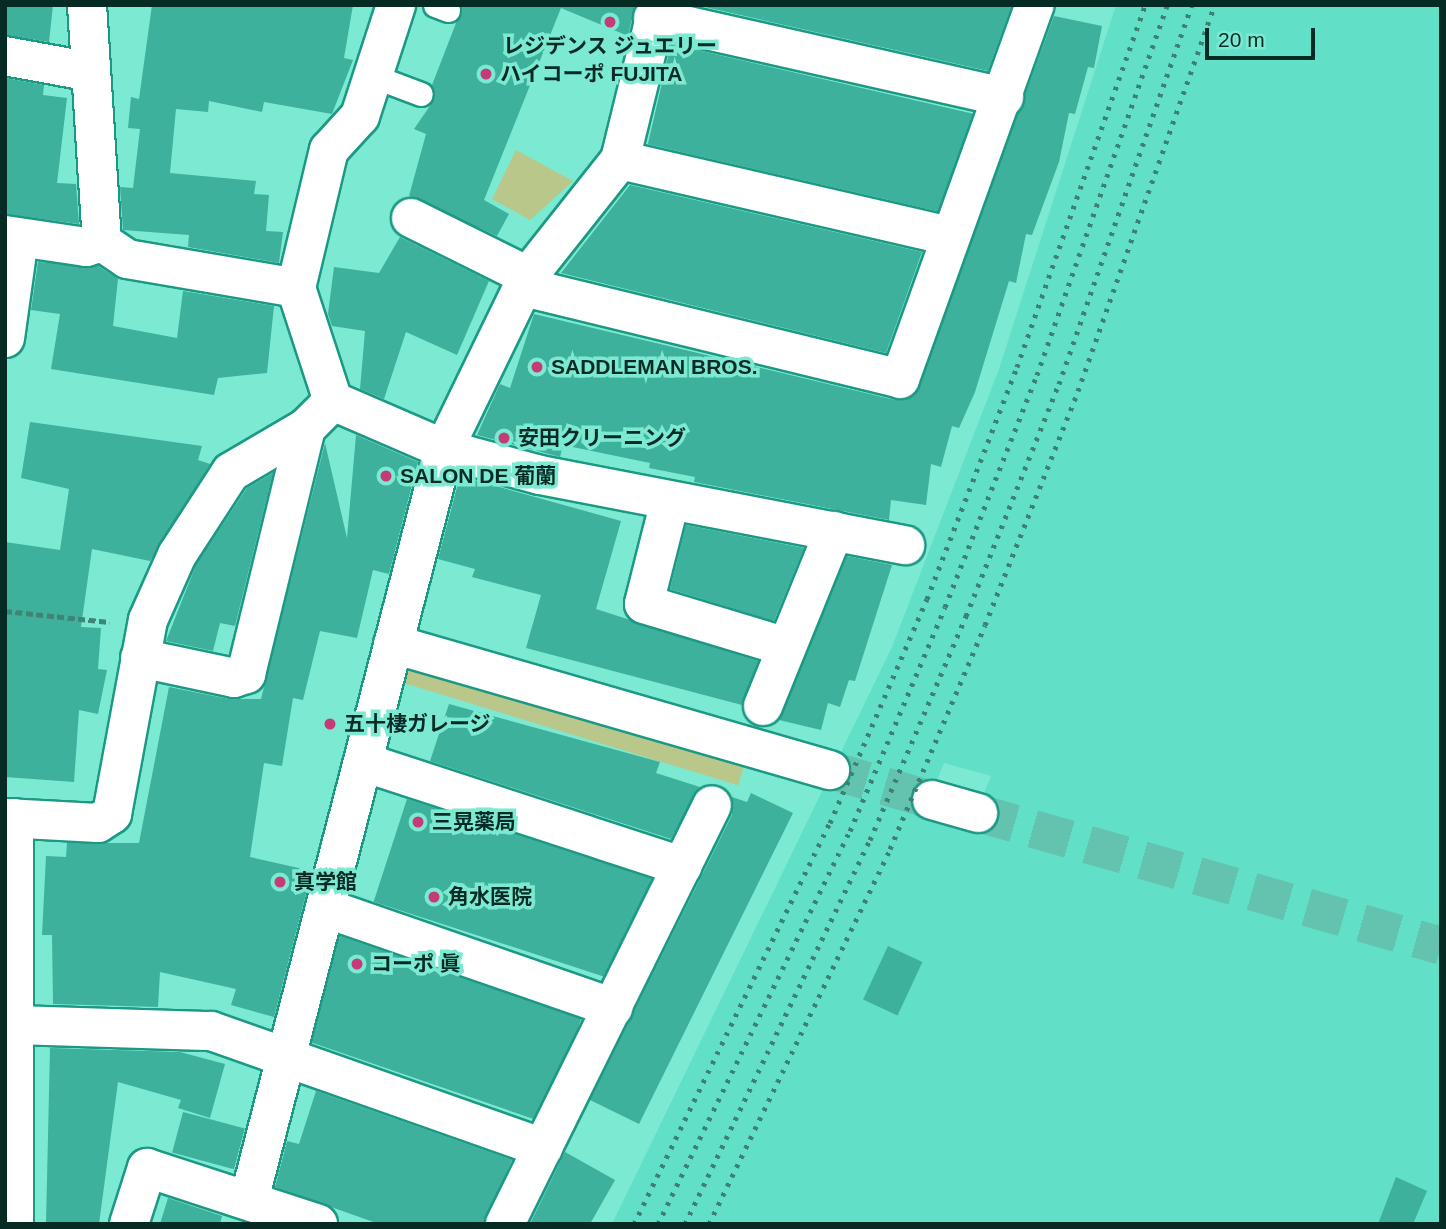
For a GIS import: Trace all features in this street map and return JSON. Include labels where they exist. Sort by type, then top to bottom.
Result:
[{"type":"street","points":[[87,5],[87,71],[102,242]]},
{"type":"street","points":[[396,5],[360,116],[329,150],[296,288],[333,401],[444,450],[670,501],[905,545]]},
{"type":"street","points":[[411,218],[526,282],[900,379],[948,236],[1004,97],[1035,5]]},
{"type":"street","points":[[249,1200],[290,1059],[326,908],[444,450],[526,282],[620,160],[655,12],[1004,97]]},
{"type":"street","points":[[5,56],[87,71]]},
{"type":"street","points":[[620,160],[948,236]]},
{"type":"street","points":[[5,338],[12,237],[86,247],[102,242],[127,258],[296,288]]},
{"type":"street","points":[[160,593],[202,510],[231,472],[306,428],[333,401]]},
{"type":"street","points":[[140,658],[234,678],[246,674],[306,428]]},
{"type":"street","points":[[670,501],[644,604],[786,647]]},
{"type":"street","points":[[14,1224],[18,1025],[9,818],[98,823],[112,814],[140,658],[160,593],[171,519]]},
{"type":"street","points":[[763,706],[834,531]]},
{"type":"street","points":[[393,644],[830,770]]},
{"type":"street","points":[[363,762],[682,866]]},
{"type":"street","points":[[932,800],[978,813]]},
{"type":"street","points":[[505,1224],[712,804]]},
{"type":"street","points":[[326,908],[613,1008]]},
{"type":"street","points":[[18,1025],[185,1027],[290,1059],[543,1148]]},
{"type":"street","points":[[130,1224],[147,1168],[318,1224]]},
{"type":"lane","points":[[373,76],[421,94]]},
{"type":"path","points":[[5,611],[115,622]]},
{"type":"shaded area","points":[[1116,5],[1441,5],[1441,1224],[612,1224],[892,647],[999,369]],"holes":[[[944,763],[991,776],[970,829],[923,815]]]},
{"type":"shaded area","points":[[516,150],[573,181],[530,220],[492,199]]},
{"type":"shaded area","points":[[400,660],[744,765],[738,785],[394,680]]},
{"type":"building","points":[[5,5],[53,5],[49,42],[5,35]]},
{"type":"building","points":[[152,5],[353,5],[344,58],[353,60],[332,114],[264,102],[262,112],[209,101],[208,112],[176,109],[170,173],[256,181],[254,194],[269,195],[266,231],[283,232],[279,263],[188,247],[189,235],[123,230],[120,187],[133,188],[140,129],[128,128],[131,97],[139,99]]},
{"type":"building","name":"ハイコーポ FUJITA","points":[[463,5],[635,5],[628,36],[561,8],[484,200],[509,214],[497,236],[409,196],[426,134],[414,129],[434,100],[432,85]]},
{"type":"building","points":[[696,5],[1003,5],[1011,7],[988,71]]},
{"type":"building","points":[[1054,16],[1102,26],[1094,68],[1088,67],[1075,114],[1069,113],[1059,162],[1032,235],[1026,234],[1016,283],[1009,281],[975,392],[959,428],[952,426],[941,467],[931,464],[926,505],[891,500],[889,520],[694,482],[695,477],[649,468],[650,463],[563,445],[560,457],[477,435],[500,384],[510,388],[534,314],[895,400],[914,396]]},
{"type":"building","points":[[671,44],[973,114],[950,214],[648,144]]},
{"type":"building","points":[[6,78],[44,85],[43,95],[67,98],[57,183],[76,184],[79,224],[5,214]]},
{"type":"building","points":[[630,185],[922,252],[886,353],[561,273]]},
{"type":"building","points":[[400,237],[489,281],[457,355],[406,332],[384,399],[360,389],[365,331],[332,326],[328,314],[334,267],[379,273]]},
{"type":"building","points":[[38,262],[98,266],[118,279],[113,326],[177,338],[183,291],[274,306],[267,373],[218,378],[214,395],[51,369],[60,314],[31,310]]},
{"type":"building","points":[[30,422],[202,446],[198,460],[210,464],[150,561],[92,549],[81,627],[101,628],[98,669],[107,670],[98,714],[79,710],[74,782],[5,777],[5,542],[60,550],[69,489],[21,478]]},
{"type":"building","points":[[356,435],[418,462],[389,574],[373,570],[357,638],[320,631],[303,700],[293,698],[282,766],[264,763],[250,857],[312,871],[274,1017],[231,1005],[236,989],[160,972],[158,1007],[53,1004],[52,935],[42,935],[46,856],[66,857],[67,843],[139,843],[169,687],[229,699],[261,699],[325,443],[347,538]]},
{"type":"building","points":[[273,473],[235,626],[220,623],[213,651],[166,641],[196,565],[247,488]]},
{"type":"building","points":[[460,476],[621,521],[596,609],[758,661],[742,705],[526,648],[541,595],[472,577],[475,569],[438,559]]},
{"type":"building","points":[[686,525],[804,548],[774,621],[670,589]]},
{"type":"building","points":[[847,556],[892,565],[855,681],[849,680],[840,707],[828,703],[821,730],[779,720]]},
{"type":"building","points":[[449,704],[660,762],[656,773],[700,787],[671,839],[430,761]]},
{"type":"building","points":[[751,793],[793,813],[639,1124],[590,1100],[732,815],[732,797],[747,802]]},
{"type":"building","points":[[407,799],[651,878],[618,981],[374,902]]},
{"type":"building","points":[[340,936],[581,1019],[545,1123],[304,1040]]},
{"type":"building","points":[[888,946],[922,962],[898,1016],[863,999]]},
{"type":"building","points":[[50,1048],[180,1052],[225,1064],[210,1118],[178,1108],[181,1100],[118,1082],[99,1224],[46,1224]]},
{"type":"building","points":[[316,1091],[512,1160],[483,1224],[379,1224],[275,1187],[287,1141],[299,1144]]},
{"type":"building","points":[[183,1112],[245,1129],[234,1169],[172,1153]]},
{"type":"building","points":[[565,1152],[615,1180],[590,1224],[530,1224]]},
{"type":"building","points":[[1396,1177],[1427,1191],[1413,1224],[1378,1224]]},
{"type":"building","points":[[168,1198],[222,1216],[220,1224],[160,1224]]},
{"type":"tunnel","points":[[830,770],[932,800]]},
{"type":"tunnel","points":[[978,813],[1441,946]]},
{"type":"railway","points":[[634,1224],[830,823],[927,599],[1017,367],[1145,5]]},
{"type":"railway","points":[[658,1224],[850,831],[945,607],[1037,375],[1167,5]]},
{"type":"railway","points":[[685,1224],[870,840],[966,616],[1059,384],[1192,5]]},
{"type":"railway","points":[[709,1224],[890,849],[985,625],[1078,391],[1215,5]]},
{"type":"place","name":"レジデンス ジュエリー","points":[[610,22]]},
{"type":"place","name":"ハイコーポ FUJITA","points":[[486,74]]},
{"type":"place","name":"SADDLEMAN BROS.","points":[[537,367]]},
{"type":"place","name":"安田クリーニング","points":[[504,438]]},
{"type":"place","name":"SALON DE 葡蘭","points":[[386,476]]},
{"type":"place","name":"五十棲ガレージ","points":[[330,724]]},
{"type":"place","name":"三晃薬局","points":[[418,822]]},
{"type":"place","name":"真学館","points":[[280,882]]},
{"type":"place","name":"角水医院","points":[[434,897]]},
{"type":"place","name":"コーポ 眞","points":[[357,964]]}]
